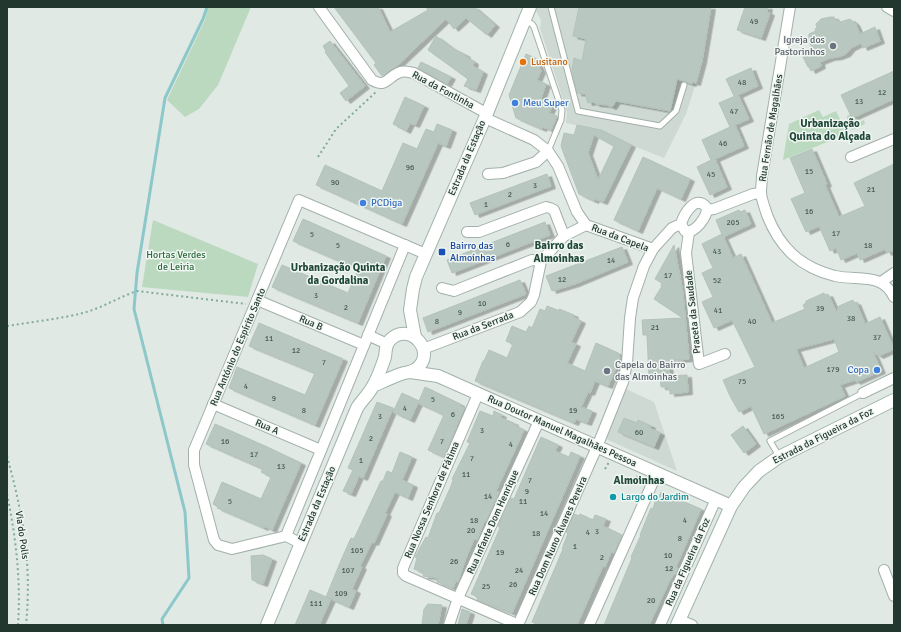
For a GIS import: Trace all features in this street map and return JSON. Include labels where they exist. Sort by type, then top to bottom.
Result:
[{"type":"main road","name":"Estrada da Estação","points":[[267,625],[357,408],[373,386],[385,356],[387,344],[393,337],[398,335],[410,310],[416,277],[486,116],[530,7]]},
{"type":"main road","name":"Estrada da Estação","points":[[373,386],[407,373],[419,366],[423,354],[420,342],[415,337],[410,310]]},
{"type":"main road","points":[[398,335],[404,334],[415,337]]},
{"type":"main road","name":"Rua Doutor Manuel Magalhães Pessoa","points":[[423,354],[438,376]]},
{"type":"main road","points":[[385,356],[391,368],[396,372],[407,373]]},
{"type":"main road","name":"Rua Doutor Manuel Magalhães Pessoa","points":[[407,373],[438,376],[730,506]]},
{"type":"main road","name":"Estrada da Figueira da Foz","points":[[678,622],[730,506],[754,477],[779,457],[892,404]]},
{"type":"street","points":[[319,7],[372,80],[377,83],[383,83]]},
{"type":"street","name":"Rua Fernão de Magalhães","points":[[707,210],[714,209],[753,194],[761,193],[762,176],[790,7]]},
{"type":"street","points":[[887,7],[894,11]]},
{"type":"street","name":"Rua da Fontinha","points":[[383,83],[397,73],[404,71],[414,73],[486,116]]},
{"type":"street","name":"Rua da Capela","points":[[486,116],[534,140],[548,151],[558,166],[577,212],[590,226],[653,249],[644,266],[633,298],[624,382],[597,447]]},
{"type":"street","points":[[851,157],[894,139]]},
{"type":"street","points":[[488,174],[503,173],[536,162],[548,151]]},
{"type":"street","points":[[761,193],[765,209],[778,238],[797,258],[823,273],[881,282],[887,286],[894,298]]},
{"type":"street","name":"Rua António do Espírito Santo","points":[[286,536],[232,549],[218,544],[214,540],[193,457],[194,450],[299,200],[426,254]]},
{"type":"street","points":[[653,249],[672,228],[680,224],[695,202],[702,203],[707,210],[696,229],[688,232],[682,229],[680,224]]},
{"type":"street","points":[[467,232],[478,232],[546,207],[554,210],[564,236]]},
{"type":"street","points":[[442,288],[454,291],[532,260],[541,265],[564,236],[590,226]]},
{"type":"street","name":"Praceta da Saudade","points":[[688,232],[686,253],[699,364],[725,354]]},
{"type":"street","points":[[300,544],[286,536],[405,245]]},
{"type":"street","name":"Rua da Serrada","points":[[423,354],[520,312],[531,302],[541,265]]},
{"type":"street","points":[[881,282],[894,273]]},
{"type":"street","name":"Rua B","points":[[256,302],[364,345]]},
{"type":"street","points":[[368,335],[387,344]]},
{"type":"street","points":[[863,393],[894,378]]},
{"type":"street","name":"Rua Nossa Senhora de Fátima","points":[[478,394],[403,568],[403,573],[406,576],[519,625]]},
{"type":"street","name":"Rua A","points":[[213,404],[321,450]]},
{"type":"street","name":"Rua Infante Dom Henrique","points":[[449,625],[458,598],[539,421]]},
{"type":"street","name":"Rua Dom Nuno Álvares Pereira","points":[[519,625],[597,447]]},
{"type":"street","points":[[589,625],[657,473]]},
{"type":"street","name":"Rua da Figueira da Foz","points":[[660,625],[716,499]]},
{"type":"street","points":[[884,570],[894,596]]},
{"type":"street","points":[[678,622],[692,625]]},
{"type":"lane","points":[[551,7],[578,111],[660,126],[676,111],[684,85]]},
{"type":"lane","points":[[524,20],[532,24],[534,27],[562,110],[562,120],[548,151]]},
{"type":"lane","points":[[779,457],[770,441],[863,393]]},
{"type":"path","points":[[318,157],[336,129],[380,89],[383,83]]},
{"type":"path","points":[[7,326],[82,313],[103,307],[137,291],[256,302]]},
{"type":"path","points":[[7,456],[19,499],[24,528],[28,568],[26,625]]},
{"type":"path","points":[[605,469],[608,463]]},
{"type":"path","points":[[634,482],[637,476]]},
{"type":"path","name":"Via do Polis","points":[[7,494],[14,527],[18,564],[20,601],[18,625]]},
{"type":"shaded area","points":[[537,7],[711,7],[701,67],[686,114],[664,158],[631,145],[601,130],[566,123],[567,112],[540,28],[541,20],[536,11]]},
{"type":"shaded area","points":[[626,389],[654,402],[677,471],[606,439]]},
{"type":"green space","points":[[208,7],[251,7],[218,85],[199,109],[185,117],[167,100],[205,20]]},
{"type":"green space","points":[[819,110],[823,117],[836,111],[847,134],[783,160],[789,124]]},
{"type":"green space","points":[[850,114],[855,124],[864,120],[865,124],[852,130],[847,120],[847,116]]},
{"type":"green space","name":"Hortas Verdes de Leiria","points":[[153,220],[258,264],[248,297],[142,287]]},
{"type":"building","points":[[334,7],[378,7],[390,32],[428,10],[426,7],[474,7],[495,25],[487,35],[466,18],[454,29],[446,19],[398,65],[382,76],[374,65],[376,63]]},
{"type":"building","points":[[579,7],[711,7],[702,61],[696,83],[692,82],[692,84],[677,79],[670,111],[616,101],[612,107],[593,102],[588,103],[585,94],[577,93],[572,70],[574,58],[582,61],[586,39],[573,36]]},
{"type":"building","points":[[745,7],[768,7],[767,12],[770,13],[761,38],[737,30]]},
{"type":"building","name":"Igreja dos Pastorinhos","points":[[834,17],[836,21],[839,20],[840,22],[850,19],[855,23],[860,34],[875,27],[880,41],[863,48],[861,43],[851,48],[846,54],[820,62],[821,66],[811,71],[803,57],[814,53],[809,41],[809,34],[816,31],[816,24],[821,19]]},
{"type":"building","points":[[436,36],[452,48],[466,55],[465,56],[474,62],[473,66],[483,72],[476,90],[464,86],[468,79],[428,50]]},
{"type":"building","points":[[330,41],[365,86],[346,101],[340,93],[349,86],[325,52],[326,51],[323,46]]},
{"type":"building","points":[[526,54],[535,58],[541,71],[537,80],[546,84],[541,99],[553,104],[549,113],[557,116],[551,130],[543,127],[542,129],[516,118],[509,95]]},
{"type":"building","points":[[421,62],[451,77],[447,84],[418,68]]},
{"type":"building","points":[[751,68],[758,86],[738,95],[749,119],[735,125],[744,146],[715,159],[727,187],[710,195],[697,167],[711,160],[702,140],[730,127],[719,103],[735,96],[726,79]]},
{"type":"building","points":[[894,71],[894,99],[852,118],[841,95]]},
{"type":"building","points":[[405,97],[424,106],[415,125],[410,123],[406,131],[393,124]]},
{"type":"building","points":[[437,124],[452,130],[446,146],[438,143],[402,224],[316,185],[325,165],[382,191],[403,143],[417,149],[426,129],[434,132]]},
{"type":"building","points":[[577,125],[601,130],[631,145],[603,202],[595,199],[594,201],[579,194],[561,146],[564,133],[574,135]],"holes":[[[594,135],[614,146],[598,180],[588,153]]]},
{"type":"building","points":[[812,149],[827,184],[825,185],[839,217],[865,206],[854,183],[894,164],[894,250],[887,253],[885,249],[860,260],[857,253],[841,260],[836,248],[830,251],[819,226],[806,232],[791,199],[805,193],[790,158]]},
{"type":"building","points":[[643,157],[690,179],[681,199],[657,188],[638,231],[614,220]]},
{"type":"building","points":[[547,174],[551,186],[475,215],[470,203]]},
{"type":"building","points":[[739,210],[740,212],[745,210],[751,224],[723,237],[716,220]]},
{"type":"building","points":[[303,219],[386,256],[358,323],[272,287],[282,265],[348,293],[358,269],[293,241]]},
{"type":"building","points":[[545,222],[550,235],[452,273],[447,260]]},
{"type":"building","points":[[722,234],[733,258],[741,254],[772,323],[805,309],[803,305],[806,301],[824,293],[825,295],[828,294],[837,313],[839,306],[853,300],[854,303],[856,302],[865,324],[880,317],[894,349],[879,356],[873,352],[881,371],[856,382],[855,380],[840,385],[845,396],[764,434],[751,406],[739,412],[723,380],[755,367],[732,320],[714,328],[702,302],[713,297],[702,273],[713,268],[702,244]],"holes":[[[834,339],[839,352],[804,368],[796,349]]]},
{"type":"building","points":[[674,245],[683,293],[689,359],[668,361],[669,376],[687,375],[688,392],[670,394],[668,387],[661,387],[660,376],[649,377],[647,335],[643,335],[642,320],[683,318],[654,299],[662,286],[662,283],[655,279]]},
{"type":"building","points":[[622,247],[628,262],[575,284],[552,291],[546,276]]},
{"type":"building","points":[[520,280],[526,294],[428,332],[423,318]]},
{"type":"building","points":[[547,306],[574,315],[573,317],[581,321],[571,342],[576,344],[567,363],[585,371],[596,343],[618,353],[620,358],[608,386],[595,381],[590,393],[588,392],[581,407],[592,411],[587,423],[576,419],[574,423],[475,381],[489,350],[507,358],[513,344],[506,341],[512,326],[526,332],[529,326],[532,328],[540,309],[545,311]]},
{"type":"building","points":[[259,323],[343,359],[315,425],[229,388],[237,367],[305,395],[315,373],[249,346]]},
{"type":"building","points":[[425,387],[460,404],[460,406],[464,408],[444,457],[428,450],[444,415],[418,403],[410,420],[393,412],[402,393],[419,401]]},
{"type":"building","points":[[377,402],[393,408],[363,478],[359,476],[351,494],[343,491],[353,470],[348,468]]},
{"type":"building","points":[[480,411],[493,416],[494,411],[502,415],[501,418],[514,423],[514,425],[524,430],[496,491],[499,492],[486,521],[484,522],[477,540],[474,539],[458,582],[456,581],[453,588],[437,582],[438,578],[423,576],[424,573],[414,569],[417,558],[415,557],[426,537],[428,538],[437,513],[439,513],[451,486],[452,479],[470,443],[467,442]]},
{"type":"building","points":[[624,418],[637,423],[638,420],[651,426],[650,428],[660,433],[654,447],[618,432]]},
{"type":"building","points":[[215,424],[301,463],[272,530],[217,508],[218,507],[213,504],[222,482],[261,499],[271,477],[261,472],[263,469],[206,444]]},
{"type":"building","points":[[743,426],[756,444],[744,453],[731,435]]},
{"type":"building","points":[[541,437],[558,445],[555,451],[569,457],[571,452],[580,456],[512,613],[477,600],[478,597],[471,594],[500,528],[498,526],[511,498],[514,499]]},
{"type":"building","points":[[400,452],[412,457],[402,480],[413,485],[408,498],[395,492],[385,513],[387,514],[374,543],[372,542],[360,566],[362,567],[352,589],[356,591],[349,607],[326,597],[351,538],[354,539],[387,471],[392,473]]},
{"type":"building","points":[[661,492],[701,509],[676,567],[678,568],[675,575],[674,574],[670,580],[649,625],[604,625],[651,508],[653,509],[656,498],[658,499]]},
{"type":"building","points":[[574,514],[579,516],[580,514],[593,520],[595,515],[606,519],[603,526],[622,535],[614,553],[611,552],[605,567],[603,566],[577,625],[539,625],[532,622],[563,549],[568,533],[566,532]]},
{"type":"building","points":[[263,555],[272,559],[263,584],[252,580],[251,556]]},
{"type":"building","points":[[310,590],[331,599],[319,625],[295,625]]},
{"type":"building","points":[[428,604],[442,605],[438,625],[422,625],[424,609]]},
{"type":"building","points":[[462,609],[470,612],[469,616],[466,625],[458,625]]},
{"type":"waterway","points":[[163,625],[162,619],[189,578],[185,512],[134,309],[137,273],[165,98],[203,19],[207,7]]},
{"type":"place","name":"Igreja dos Pastorinhos","points":[[833,46]]},
{"type":"place","name":"Lusitano","points":[[523,62]]},
{"type":"place","name":"Meu Super","points":[[515,103]]},
{"type":"place","name":"PCDiga","points":[[363,203]]},
{"type":"place","name":"Bairro das Almoínhas","points":[[442,252]]},
{"type":"place","name":"Copa","points":[[877,370]]},
{"type":"place","name":"Capela do Bairro das Almoinhas","points":[[607,371]]},
{"type":"place","name":"Largo do Jardim","points":[[613,497]]},
{"type":"district","name":"Urbanização Quinta do Alçada","points":[[830,129]]},
{"type":"district","name":"Bairro das Almoinhas","points":[[559,251]]},
{"type":"district","name":"Urbanização Quinta da Gordalina","points":[[338,273]]},
{"type":"district","name":"Almoinhas","points":[[639,480]]}]
